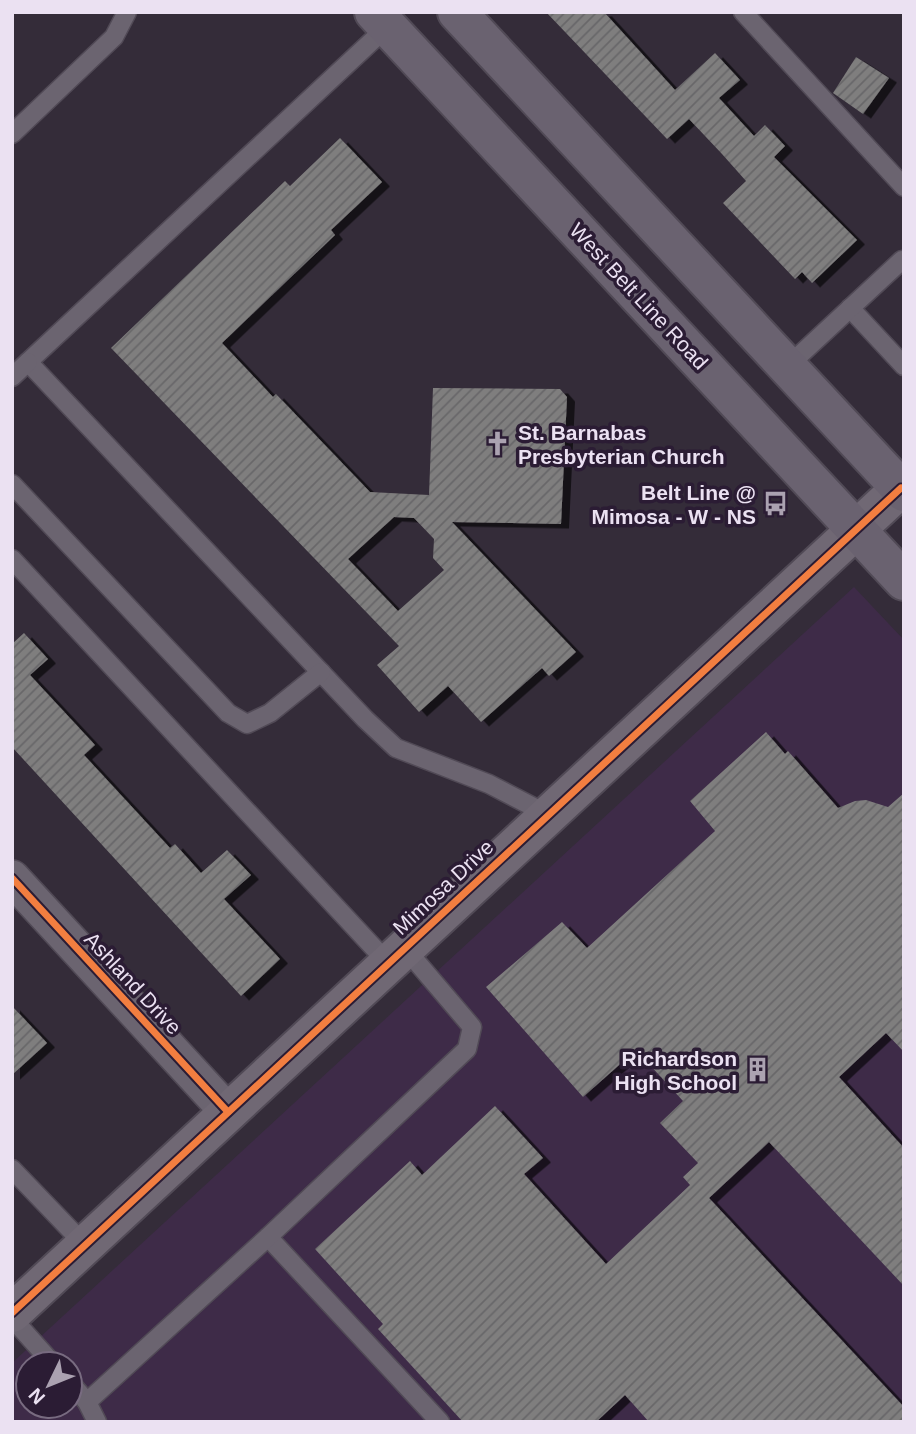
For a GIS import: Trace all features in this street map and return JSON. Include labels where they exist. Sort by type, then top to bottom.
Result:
[{"type":"main road","points":[[457,12],[902,490]]},
{"type":"main road","name":"West Belt Line Road","points":[[381,19],[904,581]]},
{"type":"street","name":"Mimosa Drive","points":[[12,1313],[547,814],[902,490]]},
{"type":"street","name":"Ashland Drive","points":[[12,878],[228,1112]]},
{"type":"lane","points":[[12,134],[114,37],[127,12]]},
{"type":"lane","points":[[743,12],[904,187]]},
{"type":"lane","points":[[12,377],[381,19]]},
{"type":"lane","points":[[788,366],[902,260],[904,262]]},
{"type":"lane","points":[[850,308],[904,366]]},
{"type":"lane","points":[[28,362],[396,748],[489,784],[547,814]]},
{"type":"lane","points":[[12,484],[228,713],[247,724],[270,713],[321,672]]},
{"type":"lane","points":[[12,559],[396,955],[472,1027],[467,1049],[88,1402]]},
{"type":"lane","points":[[12,1169],[85,1245]]},
{"type":"lane","points":[[268,1237],[440,1422]]},
{"type":"lane","points":[[12,1318],[41,1350]]},
{"type":"lane","points":[[84,1398],[97,1422]]},
{"type":"shaded area","points":[[854,587],[904,640],[904,1422],[12,1422],[14,1361],[14,1420],[84,1420],[84,1350],[26,1350]]},
{"type":"building","points":[[546,12],[604,12],[675,90],[715,53],[740,80],[719,98],[754,136],[765,125],[785,146],[774,157],[857,240],[812,283],[802,272],[795,279],[723,203],[746,181],[722,154],[689,119],[667,139]]},
{"type":"building","points":[[856,57],[889,78],[863,114],[833,93]]},
{"type":"building","name":"St. Barnabas Presbyterian Church","points":[[340,138],[382,182],[331,230],[335,235],[222,343],[273,397],[276,394],[370,492],[429,495],[433,388],[560,389],[567,397],[561,524],[452,522],[576,652],[549,676],[542,668],[481,722],[448,686],[419,712],[377,665],[399,646],[111,348],[285,181],[290,186]],"holes":[[[394,517],[414,518],[434,539],[433,558],[444,570],[398,611],[348,559]]]},
{"type":"building","points":[[24,633],[48,659],[30,675],[95,745],[84,755],[170,848],[175,844],[201,873],[227,850],[251,875],[224,899],[280,959],[241,996],[12,747],[12,644]]},
{"type":"building","name":"Richardson High School","points":[[766,732],[785,754],[788,751],[838,808],[866,800],[888,807],[904,793],[904,1052],[886,1033],[839,1077],[904,1148],[904,1286],[769,1142],[709,1198],[904,1407],[904,1422],[649,1422],[625,1395],[596,1422],[463,1422],[378,1329],[383,1324],[315,1249],[410,1161],[422,1175],[495,1106],[543,1158],[524,1174],[606,1264],[690,1185],[683,1177],[698,1163],[660,1123],[683,1101],[636,1050],[583,1097],[486,987],[562,922],[587,948],[715,831],[690,801]]},
{"type":"building","points":[[12,1006],[47,1043],[12,1075]]},
{"type":"cycle path","points":[[12,1313],[901,488]]},
{"type":"cycle path","points":[[12,878],[228,1112]]},
{"type":"place","name":"St. Barnabas Presbyterian Church","points":[[498,444]]},
{"type":"place","name":"Belt Line @ Mimosa - W - NS","points":[[776,504]]},
{"type":"place","name":"Richardson High School","points":[[757,1070]]}]
